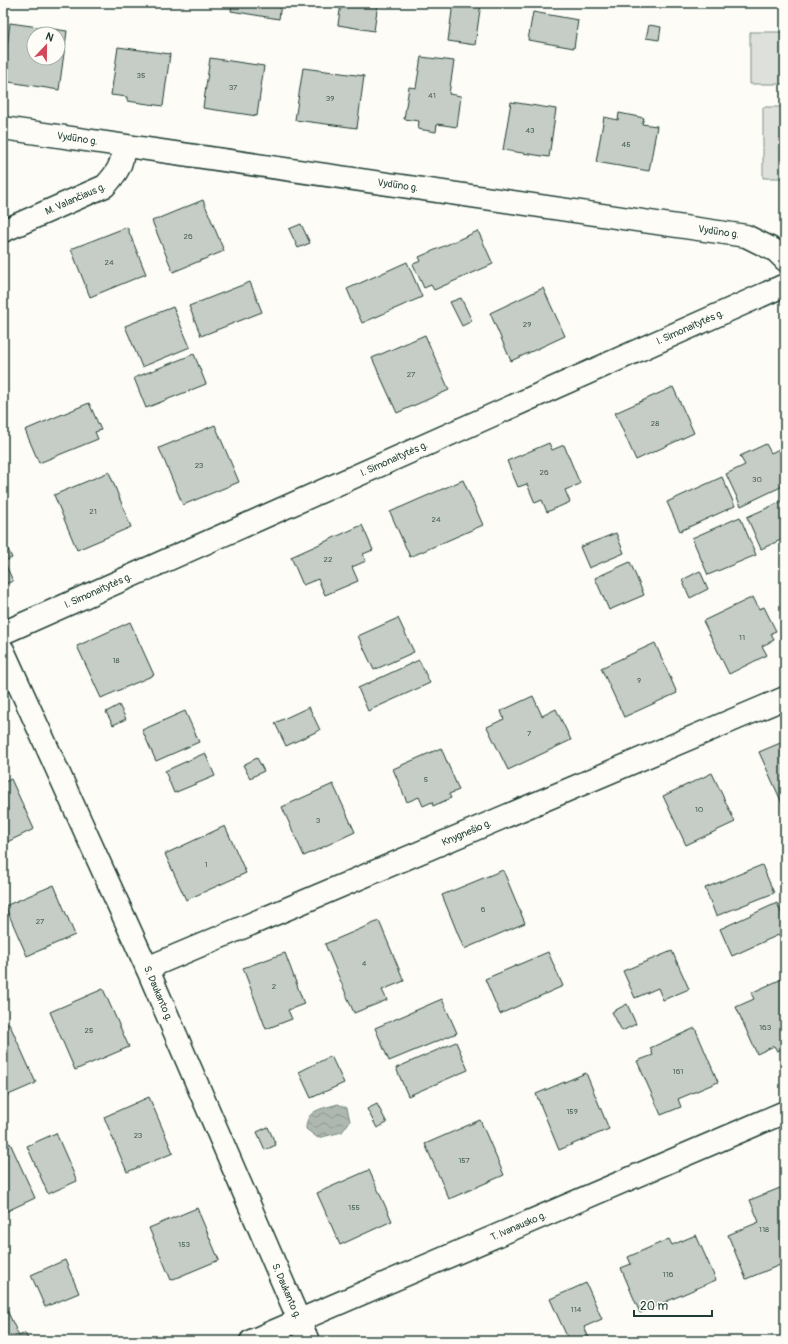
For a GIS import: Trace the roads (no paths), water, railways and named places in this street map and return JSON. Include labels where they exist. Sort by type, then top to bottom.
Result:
[{"type":"street","name":"Vydūno g.","points":[[3,128],[746,236],[776,251],[785,260]]},
{"type":"street","name":"M. Valančiaus g.","points":[[3,231],[105,186],[116,175],[122,162],[124,146]]},
{"type":"street","name":"I. Simonaitytės g.","points":[[3,633],[785,285]]},
{"type":"street","name":"S. Daukanto g.","points":[[3,650],[147,968],[308,1341]]},
{"type":"street","name":"Knygnešio g.","points":[[147,968],[785,698]]},
{"type":"street","name":"T. Ivanausko g.","points":[[251,1341],[785,1112]]},
{"type":"water","points":[[338,1104],[347,1108],[350,1121],[342,1132],[318,1138],[306,1129],[309,1117],[312,1114],[321,1109]]}]
